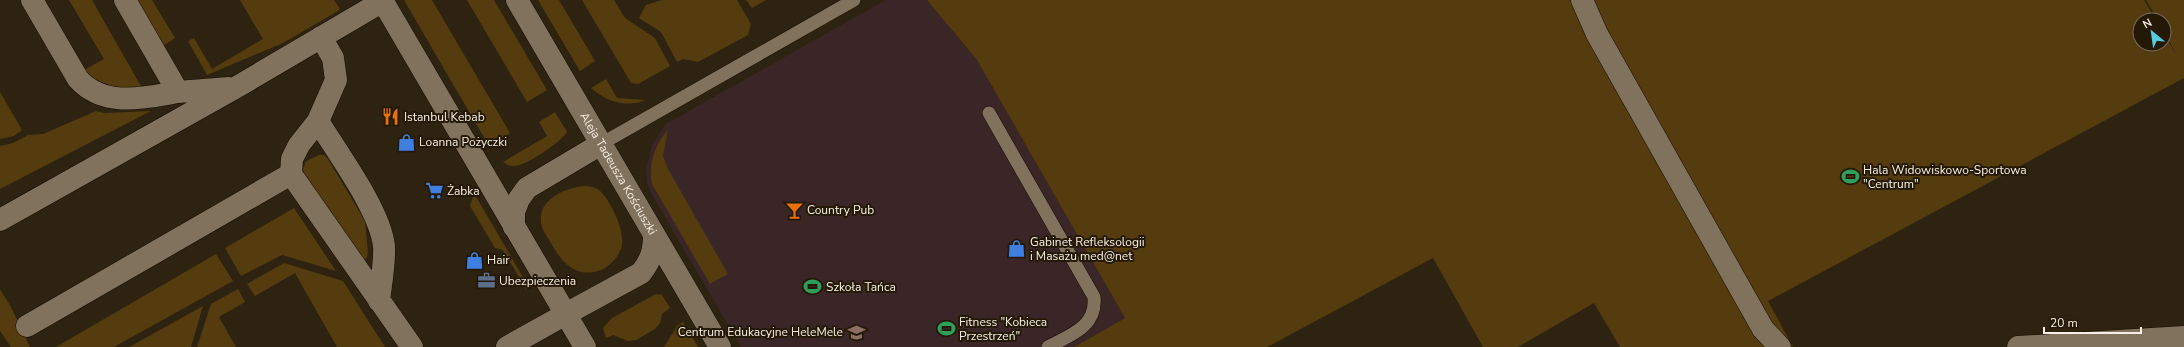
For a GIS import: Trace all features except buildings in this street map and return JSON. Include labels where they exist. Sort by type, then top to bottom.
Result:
[{"type":"street","points":[[32,0],[78,78],[85,87],[103,96],[135,100],[178,92],[235,88]]},
{"type":"street","points":[[125,0],[178,92]]},
{"type":"street","points":[[0,220],[235,88],[382,0],[585,347]]},
{"type":"street","name":"Aleja Tadeusza Kościuszki","points":[[516,0],[720,347]]},
{"type":"street","points":[[1582,0],[1597,34],[1717,250],[1763,329],[1780,347]]},
{"type":"street","points":[[321,37],[333,58],[336,80],[318,122],[299,145],[292,159],[291,174],[412,347]]},
{"type":"street","points":[[318,122],[371,208],[379,225],[384,246],[379,301]]},
{"type":"street","points":[[514,227],[514,212],[519,199],[527,188],[601,144]]},
{"type":"street","points":[[28,326],[291,174]]},
{"type":"street","points":[[507,347],[641,273],[650,262],[654,249],[654,235]]},
{"type":"street","points":[[2018,347],[2184,337]]},
{"type":"lane","points":[[601,144],[854,0]]},
{"type":"lane","points":[[989,113],[1094,297],[1095,308],[1091,318],[1084,326],[1048,347]]},
{"type":"shaded area","points":[[69,0],[92,0],[142,88],[104,85],[84,73],[86,69],[104,59]]},
{"type":"shaded area","points":[[136,0],[152,0],[175,38],[163,46]]},
{"type":"shaded area","points":[[240,0],[334,0],[340,9],[283,43],[207,75],[188,41],[194,38],[212,69],[263,39]]},
{"type":"shaded area","points":[[404,0],[432,0],[510,133],[489,146]]},
{"type":"shaded area","points":[[467,0],[494,0],[547,90],[527,102]]},
{"type":"shaded area","points":[[538,0],[559,0],[595,61],[580,71]]},
{"type":"shaded area","points":[[582,0],[614,0],[625,18],[655,38],[670,66],[638,84],[631,83]]},
{"type":"shaded area","points":[[662,0],[737,0],[751,24],[748,35],[698,62],[683,59],[677,62],[661,32],[639,18],[646,5]]},
{"type":"shaded area","points":[[746,0],[766,0],[752,8]]},
{"type":"shaded area","points":[[886,0],[927,0],[977,60],[1125,318],[1074,347],[741,347],[651,193],[647,183],[646,169],[652,145],[666,124]]},
{"type":"shaded area","points":[[927,0],[2144,0],[2151,12],[2132,12],[2132,52],[2172,52],[2172,48],[2177,56],[2172,46],[2172,12],[2153,12],[2146,0],[2184,0],[2184,78],[1768,301],[1793,347],[1620,347],[1594,303],[1518,347],[1483,347],[1433,258],[1267,347],[1074,347],[1125,318],[977,60]]},
{"type":"shaded area","points":[[606,79],[617,98],[646,100],[631,103],[617,102],[604,97],[591,88]]},
{"type":"shaded area","points":[[0,92],[22,130],[14,136],[0,139]]},
{"type":"shaded area","points":[[96,111],[104,113],[151,111],[0,189],[0,146],[13,143],[28,135],[43,134]]},
{"type":"shaded area","points":[[555,112],[567,132],[564,136],[543,152],[520,165],[512,166],[503,162],[547,136],[539,122]]},
{"type":"shaded area","points":[[668,129],[663,156],[668,169],[728,274],[710,284],[652,184],[651,169],[656,148]]},
{"type":"shaded area","points":[[319,155],[324,155],[328,159],[365,221],[368,253],[366,259],[363,260],[305,177],[303,169],[306,161]]},
{"type":"shaded area","points":[[586,186],[594,187],[600,191],[609,202],[617,218],[622,235],[621,249],[615,259],[601,270],[592,272],[577,271],[565,263],[555,250],[544,231],[541,218],[543,209],[547,202],[561,192]]},
{"type":"shaded area","points":[[474,193],[524,279],[527,291],[503,250],[495,248],[470,206]]},
{"type":"shaded area","points":[[294,208],[336,271],[282,255],[241,276],[225,248]]},
{"type":"shaded area","points":[[216,254],[233,281],[114,347],[56,347]]},
{"type":"shaded area","points":[[284,263],[343,281],[385,347],[337,347],[295,273],[255,296],[247,284]]},
{"type":"shaded area","points":[[0,289],[12,309],[30,347],[11,347],[0,331]]},
{"type":"shaded area","points":[[238,289],[245,302],[219,317],[236,347],[197,347],[211,304]]},
{"type":"shaded area","points":[[656,294],[662,295],[670,308],[662,314],[660,323],[655,329],[636,340],[628,341],[613,335],[606,338],[603,328],[612,318]]},
{"type":"shaded area","points":[[203,306],[191,347],[129,347]]},
{"type":"shaded area","points":[[683,322],[698,347],[664,347],[677,326]]},
{"type":"place","name":"Istanbul Kebab","points":[[391,117]]},
{"type":"place","name":"Loanna Pożyczki","points":[[406,142]]},
{"type":"place","name":"Hala Widowiskowo-Sportowa \"Centrum\"","points":[[1850,177]]},
{"type":"place","name":"Żabka","points":[[434,191]]},
{"type":"place","name":"Country Pub","points":[[794,210]]},
{"type":"place","name":"Gabinet Refleksologii i Masażu med@net","points":[[1017,249]]},
{"type":"place","name":"Hair","points":[[474,260]]},
{"type":"place","name":"Ubezpieczenia","points":[[486,281]]},
{"type":"place","name":"Szkoła Tańca","points":[[813,287]]},
{"type":"place","name":"Fitness \"Kobieca Przestrzeń\"","points":[[946,329]]},
{"type":"place","name":"Centrum Edukacyjne HeleMele","points":[[856,332]]}]
